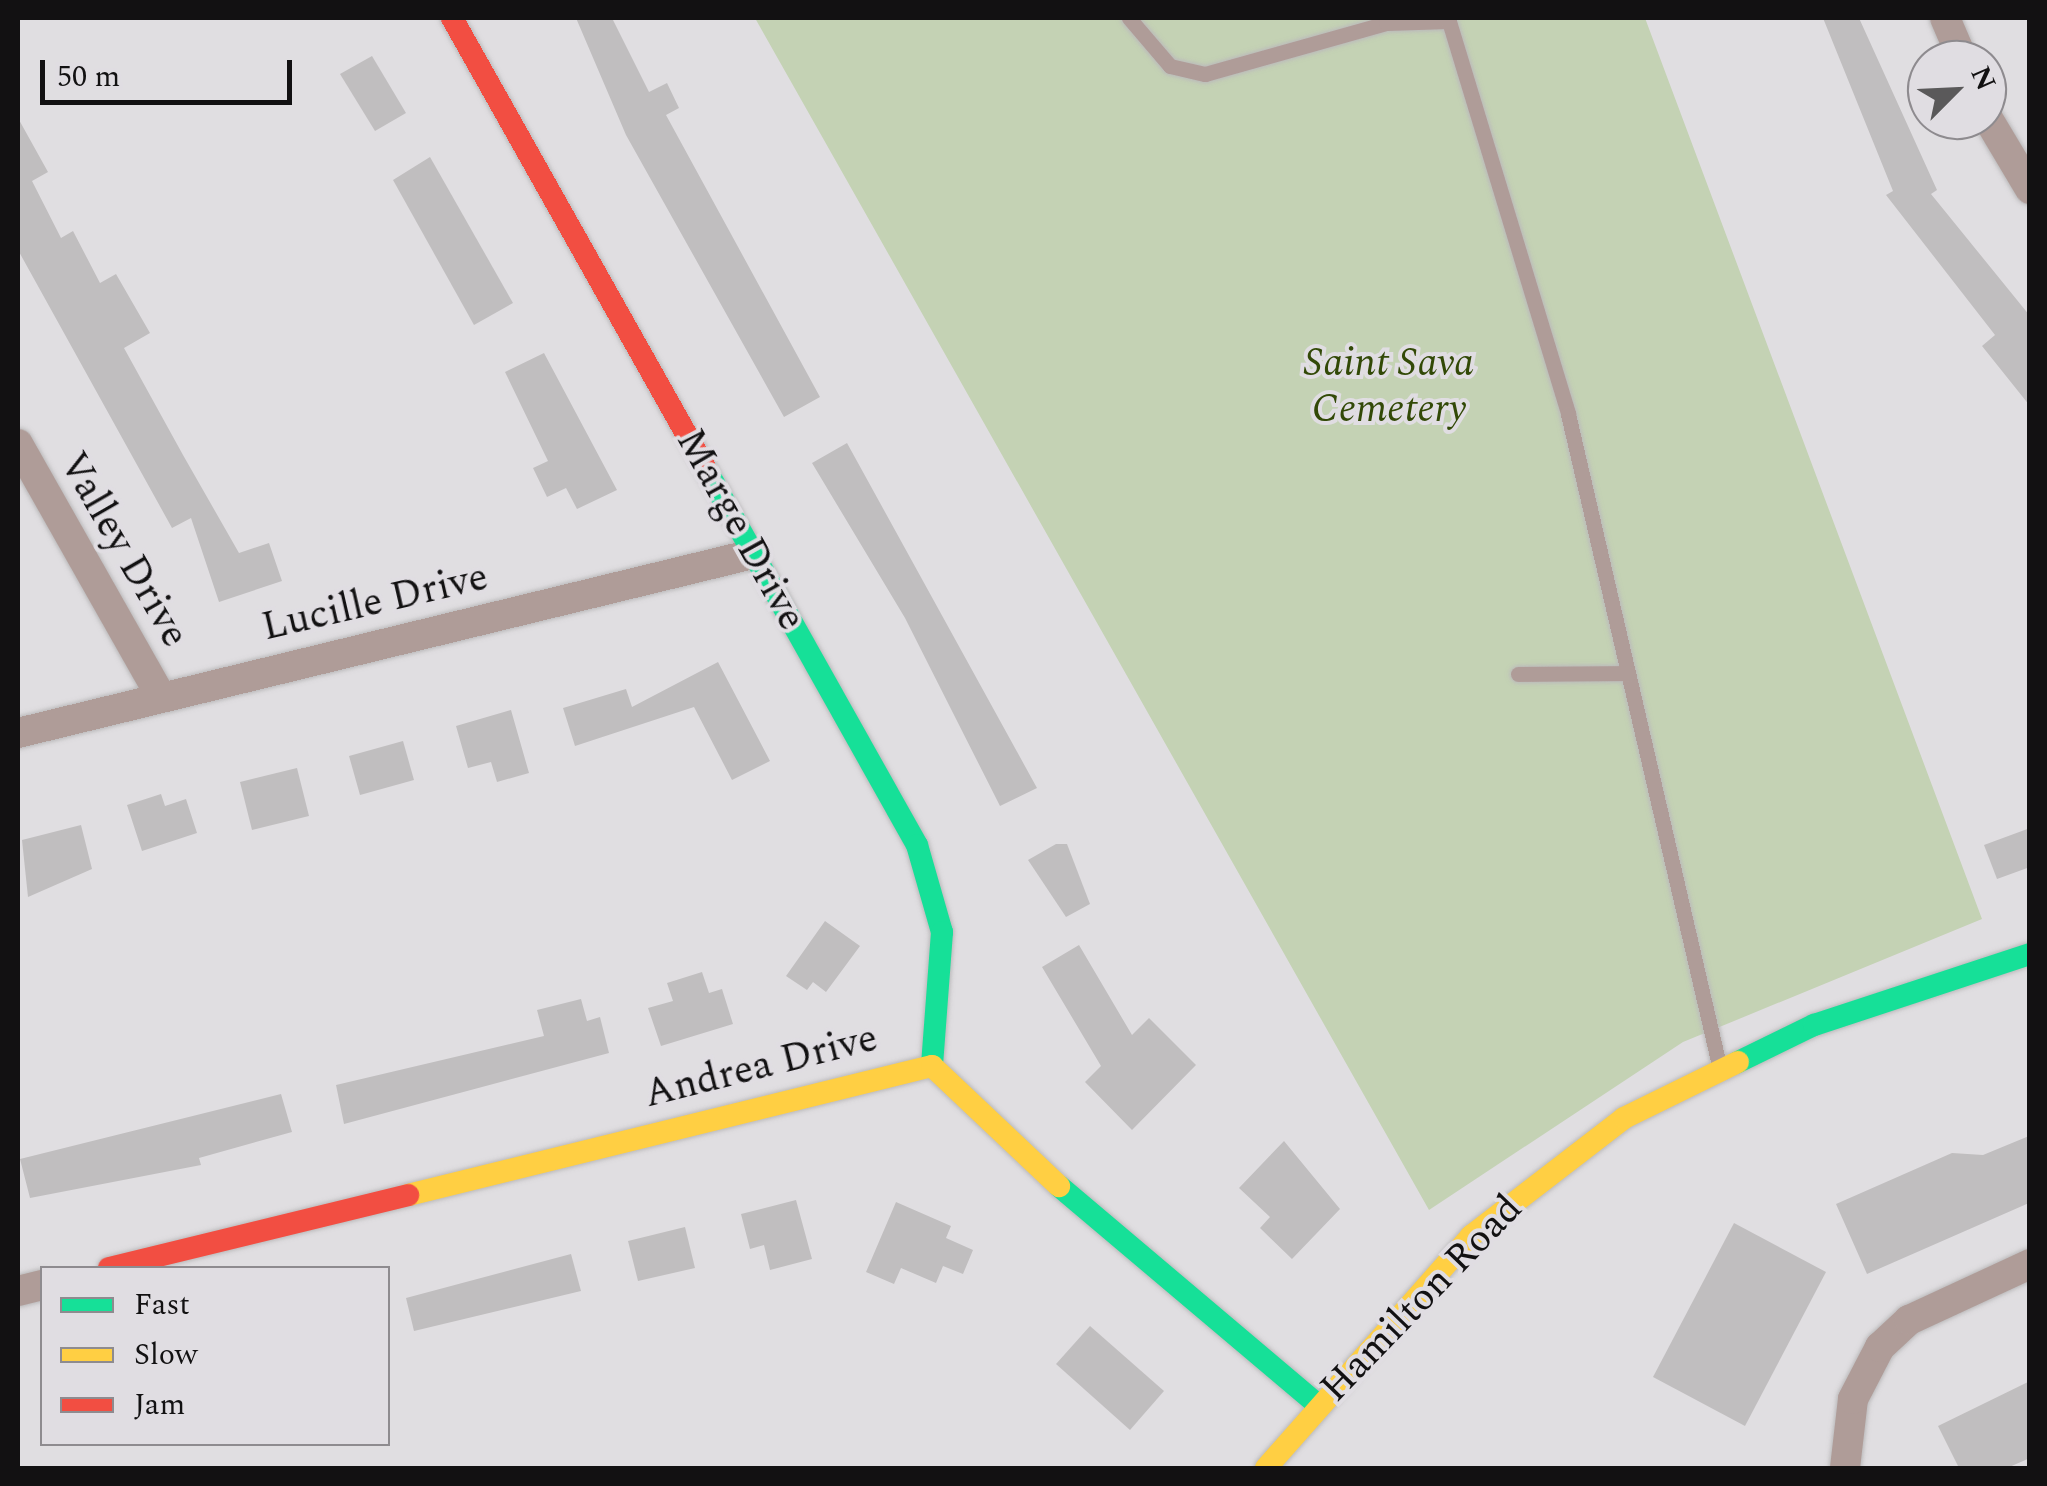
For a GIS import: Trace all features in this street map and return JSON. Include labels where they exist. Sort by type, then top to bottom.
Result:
[{"type":"street","name":"Marge Drive","points":[[452,18],[934,886],[942,932],[932,1066]]},
{"type":"street","points":[[2001,140],[2030,189]]},
{"type":"street","name":"Valley Drive","points":[[18,444],[160,695]]},
{"type":"street","name":"Lucille Drive","points":[[18,733],[160,695],[753,554]]},
{"type":"street","name":"Hamilton Road","points":[[1266,1468],[1471,1236],[1555,1166],[1718,1065],[2030,954]]},
{"type":"street","name":"Andrea Drive","points":[[117,1266],[932,1066],[960,1103],[1319,1406]]},
{"type":"street","points":[[1846,1468],[1853,1399],[1880,1347],[1909,1320],[2030,1264]]},
{"type":"lane","points":[[1129,18],[1170,66],[1204,74],[1386,22],[1448,19],[1522,244],[1628,672],[1718,1065]]},
{"type":"lane","points":[[1518,674],[1628,672]]},
{"type":"green space","name":"Saint Sava Cemetery","points":[[755,18],[1645,18],[1982,919],[1683,1042],[1429,1210]]},
{"type":"building","points":[[576,18],[612,18],[649,92],[667,83],[679,108],[666,115],[820,397],[784,417],[626,135]]},
{"type":"building","points":[[1823,18],[1859,18],[1907,124],[1907,140],[1914,140],[1937,190],[1931,194],[2030,316],[2030,406],[1982,346],[1995,335],[1886,195],[1893,191]]},
{"type":"building","points":[[372,56],[406,113],[375,131],[340,74]]},
{"type":"building","points":[[18,118],[48,172],[32,181],[61,238],[73,231],[100,283],[116,274],[150,333],[124,348],[183,455],[239,553],[269,543],[282,581],[219,602],[191,518],[172,528],[18,250]]},
{"type":"building","points":[[430,157],[513,303],[474,325],[393,180]]},
{"type":"building","points":[[544,353],[617,490],[577,509],[566,488],[547,497],[533,468],[548,461],[505,372]]},
{"type":"building","points":[[847,443],[1037,788],[1000,806],[905,618],[812,463]]},
{"type":"building","points":[[718,662],[770,761],[732,780],[694,707],[575,746],[563,708],[626,689],[632,707]]},
{"type":"building","points":[[511,710],[529,773],[497,782],[491,762],[468,768],[456,726]]},
{"type":"building","points":[[403,741],[414,780],[360,795],[349,756]]},
{"type":"building","points":[[297,768],[309,816],[252,830],[240,782]]},
{"type":"building","points":[[161,794],[165,806],[186,799],[197,833],[142,851],[127,805]]},
{"type":"building","points":[[81,825],[92,869],[28,897],[22,840]]},
{"type":"building","points":[[2030,828],[2030,867],[1997,879],[1984,845]]},
{"type":"building","points":[[1056,844],[1067,844],[1090,904],[1066,917],[1028,860]]},
{"type":"building","points":[[825,921],[860,946],[826,992],[813,982],[807,990],[786,976]]},
{"type":"building","points":[[1079,945],[1132,1035],[1149,1018],[1196,1065],[1132,1130],[1085,1082],[1101,1066],[1042,967]]},
{"type":"building","points":[[702,972],[709,993],[722,989],[733,1024],[661,1046],[648,1008],[673,1001],[667,983]]},
{"type":"building","points":[[581,999],[587,1021],[600,1017],[609,1053],[344,1124],[336,1085],[544,1036],[537,1010]]},
{"type":"building","points":[[281,1094],[292,1132],[199,1158],[201,1165],[30,1198],[20,1159]]},
{"type":"building","points":[[2029,1136],[2029,1203],[1867,1274],[1836,1204],[1952,1153],[1983,1155]]},
{"type":"building","points":[[1284,1141],[1340,1209],[1292,1259],[1260,1228],[1270,1217],[1239,1188]]},
{"type":"building","points":[[796,1200],[812,1259],[770,1270],[764,1245],[750,1249],[741,1214]]},
{"type":"building","points":[[896,1202],[951,1226],[946,1238],[973,1250],[963,1274],[943,1266],[936,1283],[901,1268],[894,1284],[866,1272]]},
{"type":"building","points":[[1734,1223],[1826,1272],[1745,1426],[1653,1377]]},
{"type":"building","points":[[685,1227],[695,1268],[638,1281],[628,1241]]},
{"type":"building","points":[[571,1254],[581,1291],[414,1331],[406,1298]]},
{"type":"building","points":[[1090,1326],[1164,1391],[1130,1430],[1056,1364]]},
{"type":"building","points":[[2030,1381],[2030,1458],[2007,1468],[1959,1468],[1938,1426]]},
{"type":"traffic: fast","points":[[707,471],[917,845],[942,932],[932,1066]]},
{"type":"traffic: fast","points":[[1738,1062],[1814,1025],[2030,954]]},
{"type":"traffic: fast","points":[[1059,1186],[1319,1406]]},
{"type":"traffic: slow","points":[[1266,1468],[1471,1236],[1624,1118],[1738,1062]]},
{"type":"traffic: slow","points":[[408,1195],[932,1066],[1059,1186]]},
{"type":"traffic: jam","points":[[452,18],[707,471]]},
{"type":"traffic: jam","points":[[117,1266],[408,1195]]}]
